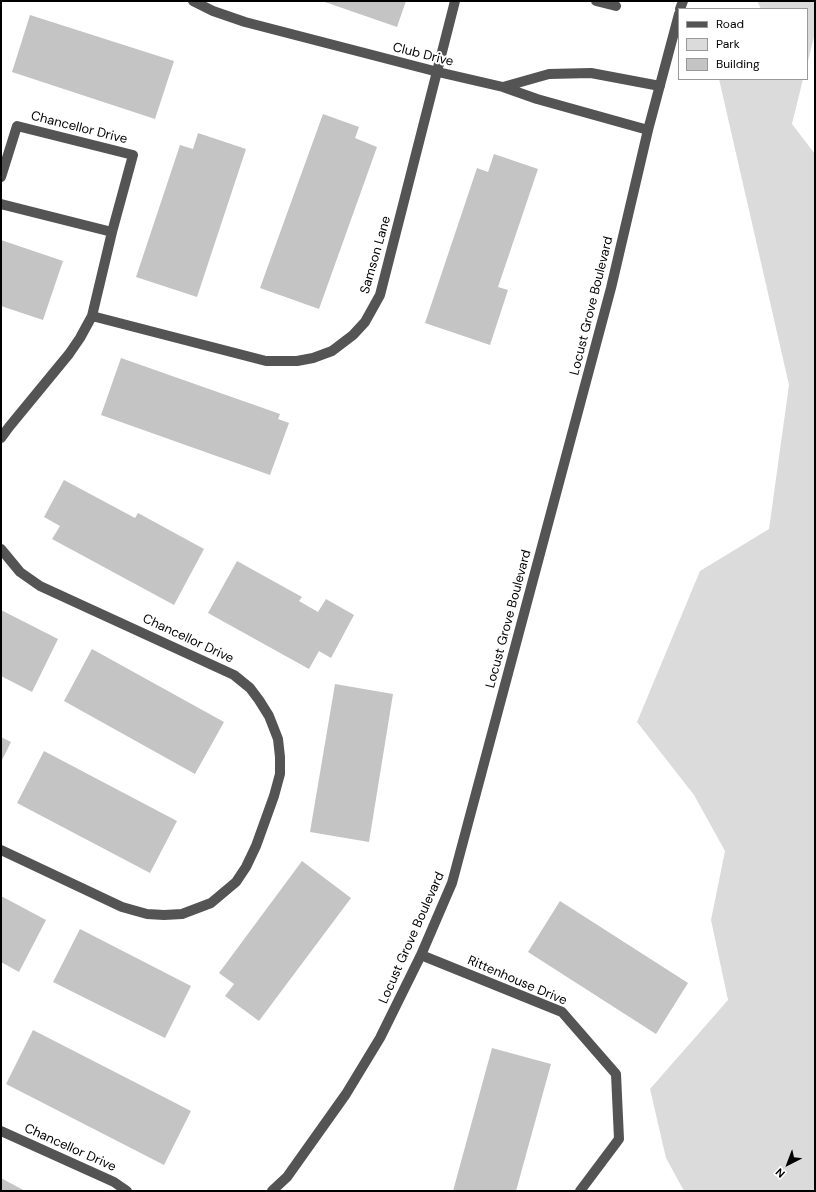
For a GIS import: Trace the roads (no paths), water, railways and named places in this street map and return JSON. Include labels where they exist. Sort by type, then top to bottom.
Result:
[{"type":"street","name":"Club Drive","points":[[194,1],[213,11],[245,22],[438,72],[503,87],[537,99],[648,130]]},
{"type":"street","name":"Samson Lane","points":[[92,316],[266,361],[296,361],[313,358],[332,351],[353,335],[365,322],[380,295],[455,1]]},
{"type":"street","points":[[596,1],[616,6]]},
{"type":"street","name":"Locust Grove Boulevard","points":[[272,1191],[287,1176],[346,1094],[380,1038],[421,955],[452,883],[611,288],[648,130],[678,18]]},
{"type":"street","points":[[503,87],[549,74],[591,73],[660,86]]},
{"type":"street","name":"Chancellor Drive","points":[[1,177],[17,126],[133,155],[112,232],[92,316],[69,354],[1,438]]},
{"type":"street","points":[[1,204],[112,232]]},
{"type":"street","name":"Chancellor Drive","points":[[1,549],[20,572],[40,586],[226,670],[241,680],[259,700],[269,716],[280,746],[280,766],[278,782],[252,857],[236,882],[211,902],[182,914],[147,914],[122,907],[1,850]]},
{"type":"street","name":"Rittenhouse Drive","points":[[421,955],[562,1012],[616,1074],[619,1140],[580,1191]]},
{"type":"street","name":"Chancellor Drive","points":[[1,1131],[114,1182],[127,1191]]}]
